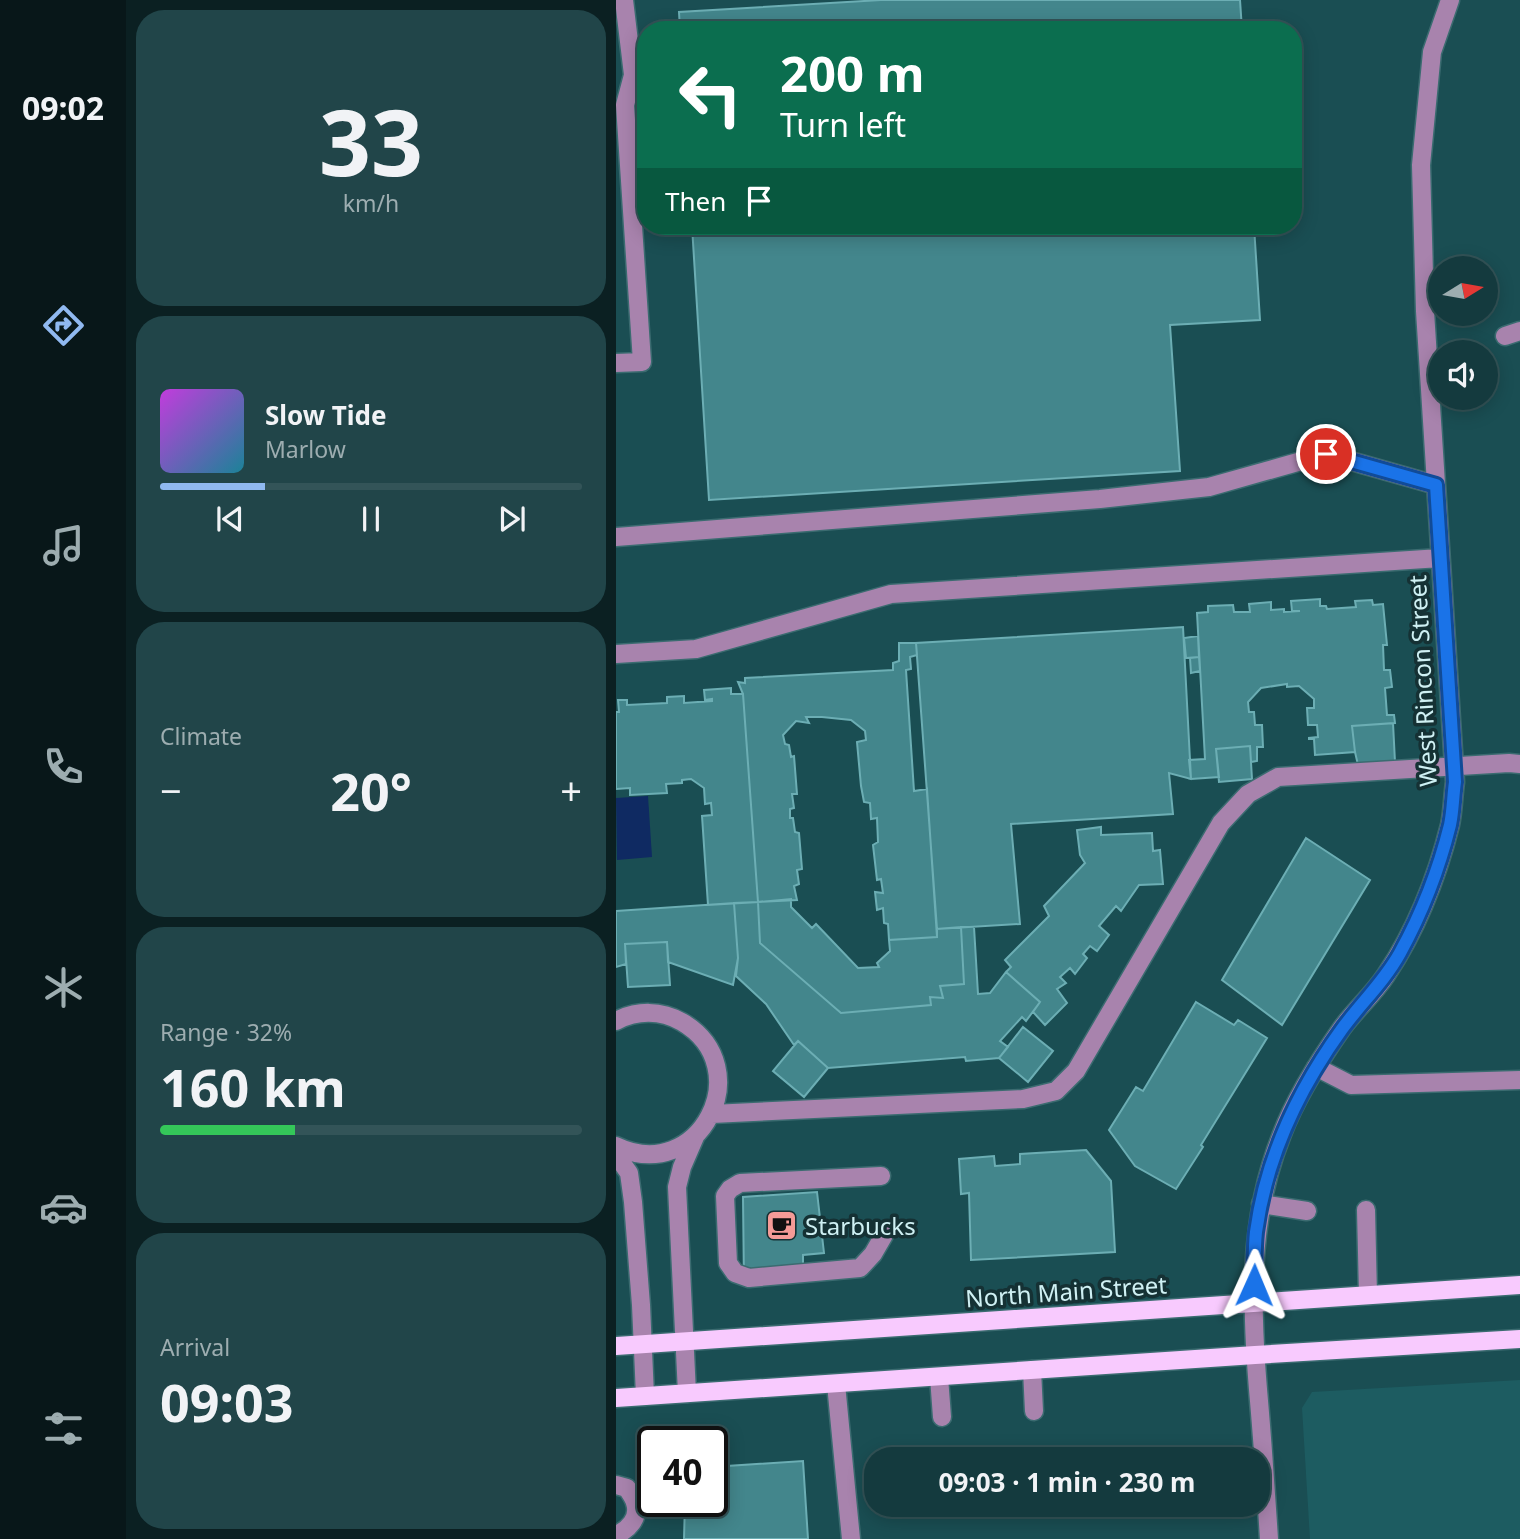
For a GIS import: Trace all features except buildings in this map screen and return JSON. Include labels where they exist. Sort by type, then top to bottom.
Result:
[{"type":"main road","name":"North Main Street","points":[[616,1346],[1520,1285]]},
{"type":"main road","points":[[616,1398],[1520,1339]]},
{"type":"street","points":[[616,363],[642,362],[625,105],[633,75],[622,41],[624,0]]},
{"type":"street","name":"West Rincon Street","points":[[1269,1539],[1255,1355],[1254,1303],[1255,1249],[1261,1204],[1270,1167],[1282,1133],[1316,1067],[1343,1027],[1385,978],[1426,901],[1450,823],[1455,782],[1424,312],[1421,165],[1432,52],[1450,0]]},
{"type":"street","points":[[616,537],[1100,499],[1209,486],[1326,454],[1436,485]]},
{"type":"street","points":[[616,654],[696,649],[891,594],[1440,558]]},
{"type":"street","points":[[712,1114],[1023,1099],[1056,1091],[1076,1071],[1221,823],[1248,794],[1278,777],[1520,764]]},
{"type":"street","points":[[616,1021],[650,1012],[673,1017],[693,1029],[709,1046],[717,1068],[718,1092],[712,1114],[695,1136],[682,1146],[650,1154],[635,1153],[616,1146]]},
{"type":"street","points":[[1316,1067],[1352,1085],[1520,1080]]},
{"type":"street","points":[[687,1392],[677,1187],[695,1136]]},
{"type":"street","points":[[616,1155],[629,1173],[633,1202],[645,1396]]},
{"type":"street","points":[[881,1176],[740,1183],[725,1196],[728,1262],[735,1273],[749,1278],[860,1268],[884,1236]]},
{"type":"street","points":[[1261,1204],[1307,1211]]},
{"type":"street","points":[[1366,1210],[1368,1294]]},
{"type":"street","points":[[1032,1370],[1034,1411]]},
{"type":"street","points":[[939,1377],[942,1417]]},
{"type":"street","points":[[836,1384],[851,1539]]},
{"type":"street","points":[[616,1485],[627,1488],[636,1505],[634,1519],[626,1531],[616,1535]]},
{"type":"shaded area","points":[[1520,1380],[1520,1539],[1310,1539],[1302,1408],[1312,1392]]},
{"type":"water","points":[[648,796],[652,857],[617,860],[616,798]]},
{"type":"place","name":"Starbucks","points":[[782,1225]]},
{"type":"route","points":[[1254,1285],[1256,1234],[1261,1204],[1282,1133],[1316,1067],[1343,1027],[1385,978],[1413,928],[1426,901],[1450,823],[1455,782],[1436,485],[1326,454]]}]
